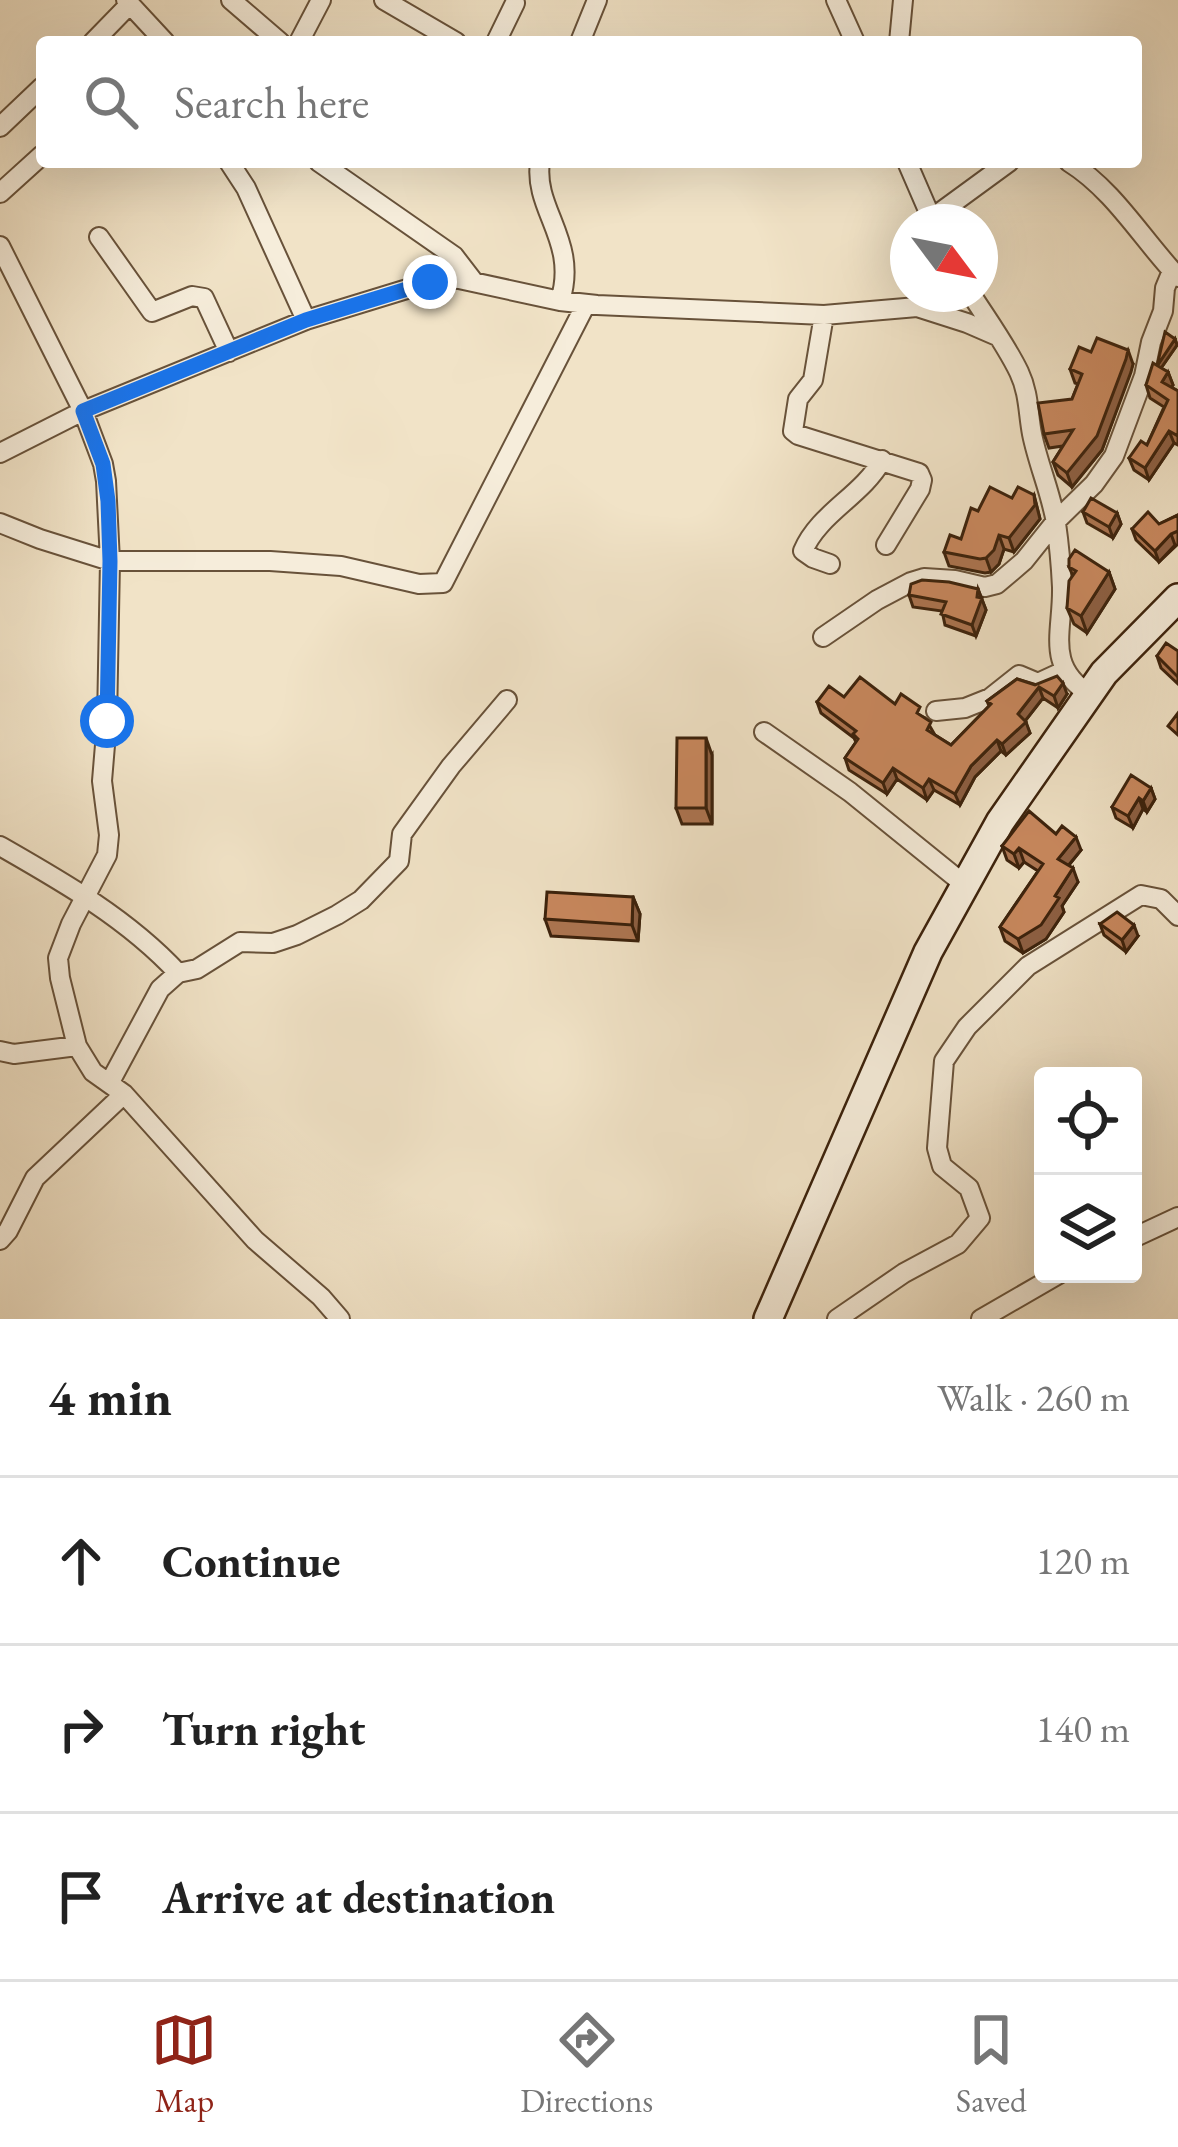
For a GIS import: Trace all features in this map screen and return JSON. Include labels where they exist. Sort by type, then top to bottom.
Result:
[{"type":"main road","points":[[768,1319],[928,952],[1000,822],[1089,694],[1178,598]]},
{"type":"street","points":[[231,0],[273,36]]},
{"type":"street","points":[[302,36],[321,0]]},
{"type":"street","points":[[384,0],[446,36]]},
{"type":"street","points":[[582,36],[597,0]]},
{"type":"street","points":[[836,0],[852,36]]},
{"type":"street","points":[[900,36],[903,0]]},
{"type":"street","points":[[98,36],[128,2],[159,36]]},
{"type":"street","points":[[499,36],[514,3]]},
{"type":"street","points":[[0,127],[36,93]]},
{"type":"street","points":[[0,193],[36,160]]},
{"type":"street","points":[[233,168],[306,320]]},
{"type":"street","points":[[328,168],[454,256],[474,282]]},
{"type":"street","points":[[539,168],[564,254],[566,274],[560,301]]},
{"type":"street","points":[[910,168],[925,204]]},
{"type":"street","points":[[953,204],[1001,168]]},
{"type":"street","points":[[823,637],[877,600],[924,578],[997,584],[1094,484],[1121,442],[1163,311],[1165,288],[1175,274],[1132,221],[1076,168]]},
{"type":"street","points":[[99,237],[152,312],[192,296],[204,298],[229,352]]},
{"type":"street","points":[[0,246],[83,411],[106,481],[110,561],[102,781],[107,855],[58,958],[77,1046],[94,1072],[117,1088],[255,1240],[340,1319]]},
{"type":"street","points":[[0,453],[83,411],[306,320],[443,278],[586,304],[824,315],[927,308],[997,336]]},
{"type":"street","points":[[0,523],[110,561],[270,561],[341,566],[419,584],[443,583],[586,304]]},
{"type":"street","points":[[982,312],[1025,387],[1037,457],[1056,521],[1062,591],[1058,628],[1064,671],[1089,694]]},
{"type":"street","points":[[824,315],[813,380],[798,399],[793,431],[919,473],[920,489],[886,544]]},
{"type":"street","points":[[830,564],[803,550],[810,534],[873,475],[882,460]]},
{"type":"street","points":[[936,711],[964,708],[990,698],[1018,675],[1038,683],[1064,671]]},
{"type":"street","points":[[0,1240],[35,1178],[117,1088],[160,989],[178,973],[197,969],[240,942],[273,944],[361,900],[399,861],[402,834],[507,700]]},
{"type":"street","points":[[764,732],[850,792],[965,885]]},
{"type":"street","points":[[0,846],[86,896],[178,973]]},
{"type":"street","points":[[837,1319],[904,1273],[958,1244],[980,1218],[969,1188],[942,1166],[937,1148],[944,1061],[967,1027],[1028,966],[1141,895],[1161,899],[1178,916]]},
{"type":"street","points":[[0,1051],[14,1054],[77,1046]]},
{"type":"street","points":[[1142,1234],[1178,1217]]},
{"type":"street","points":[[981,1319],[1043,1283]]},
{"type":"building","points":[[1165,332],[1175,339],[1157,366]]},
{"type":"building","points":[[1097,338],[1128,350],[1126,359],[1097,436],[1067,473],[1053,462],[1073,430],[1044,434],[1038,403],[1072,399],[1082,374],[1070,369],[1079,347],[1091,352]]},
{"type":"building","points":[[1153,363],[1168,372],[1162,382],[1178,391],[1178,436],[1169,431],[1145,468],[1129,458],[1141,441],[1147,445],[1168,400],[1146,385]]},
{"type":"building","points":[[990,487],[1012,498],[1018,487],[1034,495],[1035,505],[1009,538],[999,535],[986,558],[944,552],[950,535],[961,539],[971,508],[978,511]]},
{"type":"building","points":[[1091,498],[1117,513],[1109,527],[1083,512]]},
{"type":"building","points":[[1148,512],[1159,524],[1178,515],[1178,531],[1155,551],[1132,529]]},
{"type":"building","points":[[1075,550],[1109,572],[1081,616],[1067,608],[1069,581],[1076,571],[1069,567],[1069,559]]},
{"type":"building","points":[[922,580],[978,589],[977,597],[982,598],[972,625],[941,614],[946,602],[909,595],[911,584]]},
{"type":"building","points":[[1166,643],[1178,651],[1178,677],[1157,656]]},
{"type":"building","points":[[1057,676],[1063,683],[1054,696],[1039,687],[1018,714],[1026,722],[1002,744],[997,740],[971,766],[955,794],[929,779],[923,788],[893,768],[883,783],[845,758],[858,739],[853,734],[856,731],[817,702],[829,686],[844,697],[860,677],[895,704],[901,694],[920,707],[917,713],[931,722],[927,730],[951,745],[991,704],[987,701],[1017,679],[1035,685]]},
{"type":"building","points":[[1178,713],[1178,735],[1168,726]]},
{"type":"building","points":[[677,738],[706,738],[706,808],[676,808]]},
{"type":"building","points":[[1131,775],[1151,788],[1128,816],[1112,807]]},
{"type":"building","points":[[1029,811],[1056,834],[1062,826],[1076,837],[1058,859],[1073,868],[1055,896],[1059,898],[1041,925],[1018,939],[1000,927],[1043,864],[1019,848],[1014,854],[1002,846]]},
{"type":"building","points":[[547,892],[633,897],[632,925],[545,919]]},
{"type":"building","points":[[1117,912],[1134,925],[1122,940],[1100,924]]},
{"type":"route","points":[[107,721],[108,501],[103,464],[83,411],[306,320],[430,282]]}]
